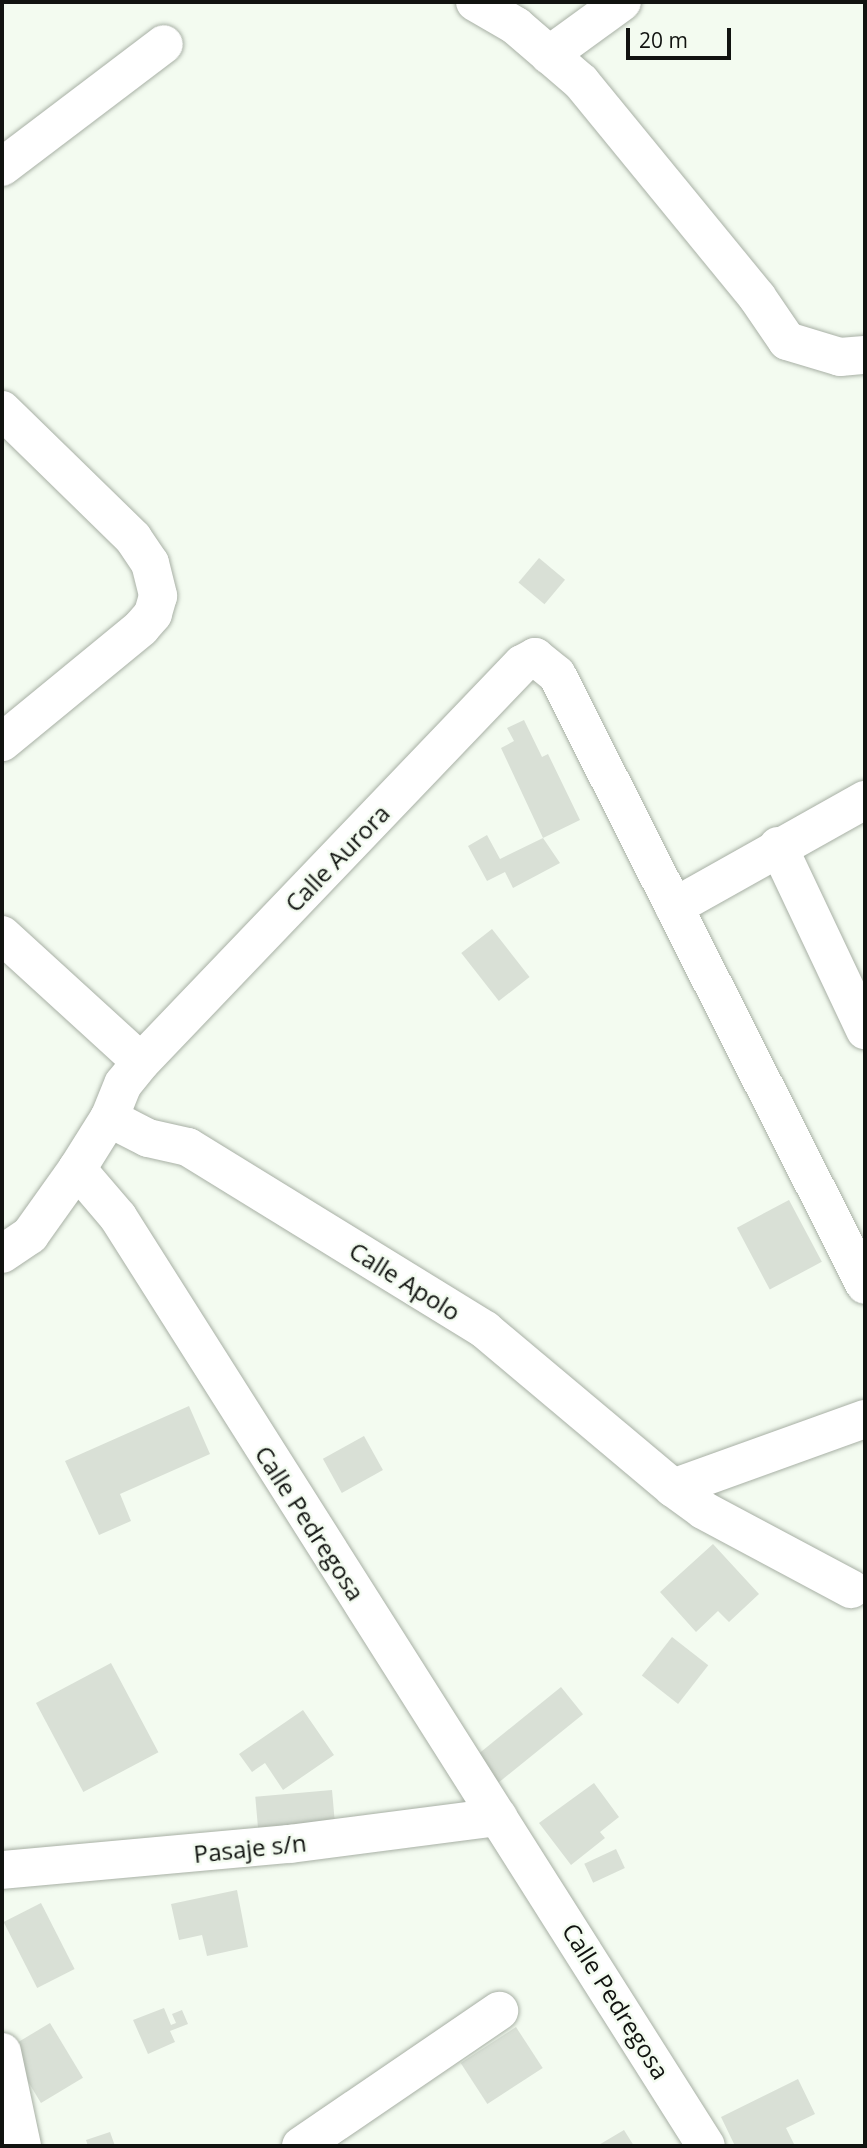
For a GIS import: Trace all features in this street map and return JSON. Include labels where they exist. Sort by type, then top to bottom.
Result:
[{"type":"street","points":[[475,2],[516,26],[581,82],[757,297],[787,341],[840,357],[865,355]]},
{"type":"street","points":[[549,55],[622,2]]},
{"type":"street","points":[[2,167],[164,44]]},
{"type":"street","points":[[2,410],[133,538],[150,563],[158,596],[153,614],[118,649],[2,742]]},
{"type":"street","name":"Calle Aurora","points":[[141,1062],[522,664],[535,657],[557,675],[674,907]]},
{"type":"street","points":[[865,800],[778,846],[674,907],[865,1285]]},
{"type":"street","points":[[778,846],[865,1030]]},
{"type":"street","points":[[2,935],[141,1062],[124,1084],[109,1118],[77,1169],[30,1235],[2,1254]]},
{"type":"street","name":"Calle Apolo","points":[[109,1118],[148,1138],[188,1147],[485,1330],[673,1488],[703,1510],[851,1590]]},
{"type":"street","name":"Calle Pedregosa","points":[[77,1169],[118,1217],[706,2146]]},
{"type":"street","points":[[673,1488],[865,1419]]},
{"type":"street","name":"Pasaje s/n","points":[[2,1870],[290,1844],[498,1816]]},
{"type":"street","points":[[301,2146],[499,2011]]},
{"type":"street","points":[[2,2052],[22,2146]]},
{"type":"building","points":[[539,558],[565,580],[544,604],[518,583]]},
{"type":"building","points":[[524,720],[542,757],[548,754],[580,820],[543,838],[501,748],[514,741],[507,728]]},
{"type":"building","points":[[487,835],[500,859],[543,838],[560,863],[513,888],[505,872],[487,881],[468,846]]},
{"type":"building","points":[[492,929],[530,977],[499,1001],[461,953]]},
{"type":"building","points":[[789,1200],[822,1262],[770,1290],[737,1228]]},
{"type":"building","points":[[189,1406],[210,1454],[120,1494],[131,1521],[99,1535],[65,1461]]},
{"type":"building","points":[[364,1436],[383,1470],[342,1493],[323,1459]]},
{"type":"building","points":[[713,1544],[759,1594],[729,1622],[718,1611],[696,1632],[660,1592]]},
{"type":"building","points":[[672,1637],[708,1665],[678,1704],[642,1676]]},
{"type":"building","points":[[111,1663],[158,1752],[83,1792],[36,1703]]},
{"type":"building","points":[[561,1687],[583,1714],[489,1790],[467,1763]]},
{"type":"building","points":[[303,1710],[334,1755],[283,1790],[265,1763],[252,1772],[239,1754]]},
{"type":"building","points":[[594,1783],[619,1817],[600,1832],[605,1838],[571,1865],[539,1823]]},
{"type":"building","points":[[332,1790],[335,1827],[259,1834],[255,1797]]},
{"type":"building","points":[[616,1849],[625,1868],[593,1883],[584,1864]]},
{"type":"building","points":[[237,1890],[248,1947],[207,1956],[202,1935],[179,1940],[171,1904]]},
{"type":"building","points":[[41,1903],[75,1969],[37,1988],[4,1922]]},
{"type":"building","points":[[164,2008],[171,2025],[176,2023],[172,2014],[182,2010],[188,2024],[170,2031],[175,2042],[148,2054],[133,2020]]},
{"type":"building","points":[[50,2023],[83,2078],[41,2103],[8,2048]]},
{"type":"building","points":[[516,2027],[543,2068],[487,2104],[461,2063]]},
{"type":"building","points":[[798,2079],[815,2114],[786,2128],[795,2146],[735,2146],[721,2117]]},
{"type":"building","points":[[624,2130],[634,2146],[597,2146]]},
{"type":"building","points":[[110,2132],[115,2146],[88,2146],[86,2140]]}]
